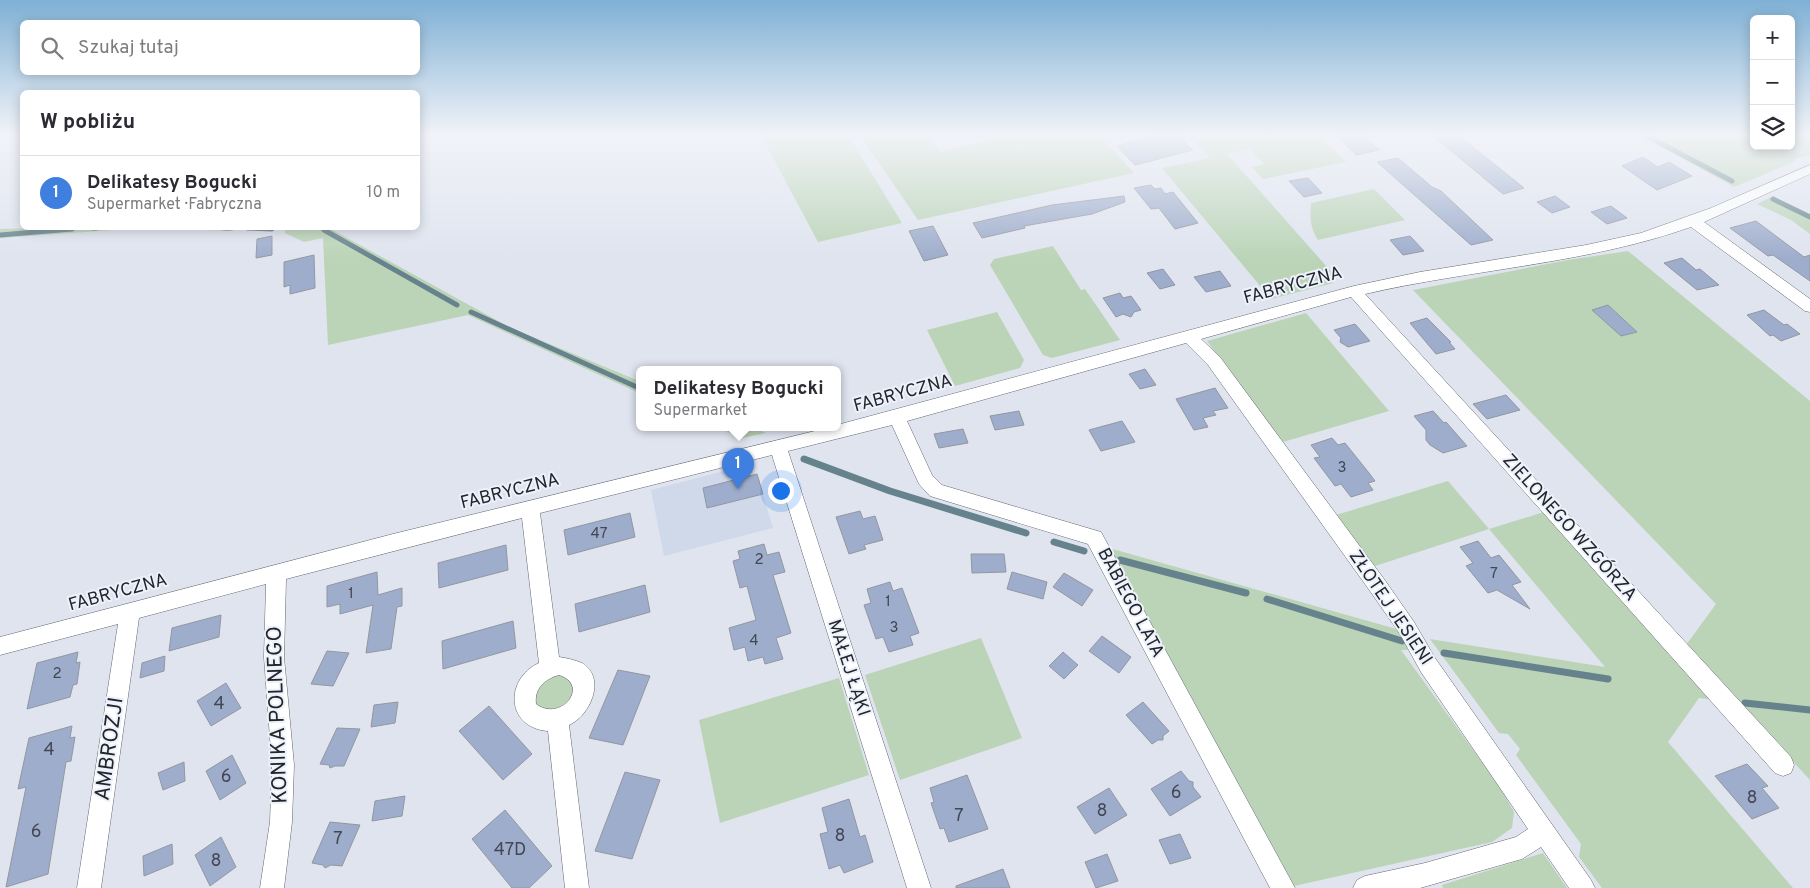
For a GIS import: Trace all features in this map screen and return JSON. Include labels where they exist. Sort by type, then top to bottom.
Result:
[{"type":"street","name":"FABRYCZNA","points":[[0,646],[276,572],[897,417],[1188,335],[1354,291],[1412,277],[1619,243],[1693,221],[1795,176]]},
{"type":"street","points":[[1693,221],[1810,307]]},
{"type":"street","name":"ZIELONEGO WZGÓRZA","points":[[1354,291],[1783,765]]},
{"type":"street","name":"ZŁOTEJ JESIENI","points":[[1188,335],[1214,361],[1377,585],[1407,628],[1428,665],[1583,888]]},
{"type":"street","name":"BABIEGO LATA","points":[[897,417],[925,479],[936,491],[1094,538],[1282,888]]},
{"type":"street","name":"MAŁEJ ŁĄKI","points":[[778,447],[919,888]]},
{"type":"street","points":[[530,508],[550,667]]},
{"type":"street","name":"KONIKA POLNEGO","points":[[272,888],[281,822],[283,765],[274,657],[276,572]]},
{"type":"street","name":"AMBROZJI","points":[[89,888],[130,611]]},
{"type":"street","points":[[567,666],[574,669],[584,680],[584,696],[574,710],[558,720],[539,720],[531,716],[524,702],[528,685],[537,674],[550,667],[567,666]]},
{"type":"street","points":[[558,720],[577,888]]},
{"type":"street","points":[[1365,888],[1429,882],[1522,847],[1543,832]]},
{"type":"shaded area","points":[[728,470],[731,481],[757,474],[773,528],[664,556],[651,490]]},
{"type":"green space","points":[[783,176],[873,176],[902,223],[818,242]]},
{"type":"green space","points":[[888,176],[1118,176],[918,220]]},
{"type":"green space","points":[[1169,176],[1247,176],[1335,276],[1333,283],[1271,299]]},
{"type":"green space","points":[[1261,176],[1275,176],[1263,179]]},
{"type":"green space","points":[[1715,176],[1759,176],[1734,187]]},
{"type":"green space","points":[[1374,189],[1405,220],[1318,240],[1311,222],[1311,203]]},
{"type":"green space","points":[[1773,196],[1810,214],[1810,234],[1791,220],[1757,204]]},
{"type":"green space","points":[[20,228],[20,230],[114,230],[0,238],[0,229]]},
{"type":"green space","points":[[285,230],[333,230],[511,328],[636,380],[636,392],[468,315],[328,345],[323,238],[304,242],[285,233]]},
{"type":"green space","points":[[1053,246],[1081,290],[1085,289],[1120,340],[1052,358],[1043,355],[990,265],[994,259]]},
{"type":"green space","points":[[1628,251],[1810,401],[1810,780],[1686,645],[1716,604],[1413,290],[1568,260]]},
{"type":"green space","points":[[997,312],[1024,360],[1020,368],[955,386],[927,330]]},
{"type":"green space","points":[[1306,313],[1389,411],[1283,442],[1207,341]]},
{"type":"green space","points":[[726,431],[761,431],[766,433],[742,438]]},
{"type":"green space","points":[[1448,481],[1489,529],[1372,567],[1336,515]]},
{"type":"green space","points":[[1544,512],[1714,700],[1699,698],[1668,742],[1793,888],[1602,888],[1579,857],[1581,844],[1516,755],[1520,749],[1508,734],[1499,733],[1430,639],[1605,667],[1489,529]]},
{"type":"green space","points":[[1109,548],[1400,630],[1408,650],[1401,650],[1500,787],[1514,812],[1512,828],[1492,842],[1294,886]]},
{"type":"green space","points":[[981,638],[1022,738],[900,780],[865,675]]},
{"type":"green space","points":[[555,675],[568,677],[574,687],[572,699],[562,709],[542,711],[534,703],[538,685]]},
{"type":"green space","points":[[839,678],[869,775],[720,823],[699,720]]},
{"type":"green space","points":[[1543,853],[1567,888],[1443,888],[1442,885]]},
{"type":"building","points":[[1393,176],[1420,176],[1432,187],[1441,191],[1493,240],[1471,245]]},
{"type":"building","points":[[1482,176],[1510,176],[1524,188],[1503,194]]},
{"type":"building","points":[[1637,176],[1691,176],[1657,190]]},
{"type":"building","points":[[1308,178],[1322,193],[1304,197],[1289,181]]},
{"type":"building","points":[[1151,185],[1155,189],[1161,188],[1165,194],[1173,192],[1198,223],[1175,229],[1159,208],[1151,209],[1134,188]]},
{"type":"building","points":[[1124,196],[1125,202],[1092,214],[1024,226],[1025,228],[982,238],[973,223],[1052,205]]},
{"type":"building","points":[[1555,196],[1570,207],[1552,213],[1537,202]]},
{"type":"building","points":[[1611,206],[1627,218],[1607,224],[1591,212]]},
{"type":"building","points":[[1756,221],[1804,257],[1810,255],[1810,281],[1773,255],[1768,256],[1730,228]]},
{"type":"building","points":[[933,226],[948,255],[924,261],[909,231]]},
{"type":"building","points":[[272,236],[272,255],[256,258],[257,239]]},
{"type":"building","points":[[1410,236],[1424,251],[1403,255],[1390,240]]},
{"type":"building","points":[[314,255],[315,288],[290,294],[290,285],[284,287],[284,262]]},
{"type":"building","points":[[1682,258],[1696,270],[1700,269],[1719,285],[1697,290],[1664,263]]},
{"type":"building","points":[[1163,269],[1175,285],[1160,289],[1147,273]]},
{"type":"building","points":[[1220,271],[1231,286],[1206,292],[1194,277]]},
{"type":"building","points":[[1120,293],[1123,298],[1131,296],[1141,310],[1134,312],[1131,317],[1123,314],[1116,317],[1103,298]]},
{"type":"building","points":[[1608,305],[1637,332],[1621,336],[1592,310]]},
{"type":"building","points":[[1764,310],[1800,334],[1781,341],[1773,335],[1770,336],[1747,315]]},
{"type":"building","points":[[1427,318],[1451,342],[1449,342],[1455,349],[1436,354],[1410,323]]},
{"type":"building","points":[[1355,324],[1370,341],[1348,347],[1340,342],[1341,338],[1334,330]]},
{"type":"building","points":[[1145,369],[1156,385],[1140,389],[1129,374]]},
{"type":"building","points":[[1215,388],[1228,408],[1213,411],[1216,415],[1203,418],[1208,427],[1194,430],[1176,399]]},
{"type":"building","points":[[1506,395],[1520,410],[1487,419],[1473,404]]},
{"type":"building","points":[[1019,411],[1024,425],[995,430],[990,416]]},
{"type":"building","points":[[1433,411],[1444,423],[1446,422],[1467,446],[1443,453],[1430,445],[1426,440],[1426,430],[1414,416]]},
{"type":"building","points":[[1122,421],[1135,442],[1101,451],[1089,430]]},
{"type":"building","points":[[963,429],[968,443],[939,448],[934,434]]},
{"type":"building","points":[[1332,438],[1338,445],[1345,443],[1369,473],[1375,481],[1368,483],[1373,490],[1351,497],[1341,484],[1335,486],[1314,458],[1320,457],[1311,445]]},
{"type":"building","points":[[757,474],[763,494],[707,508],[703,488]]},
{"type":"building","points":[[860,511],[863,519],[875,516],[883,540],[864,545],[866,549],[849,554],[836,517]]},
{"type":"building","points":[[630,513],[635,537],[568,555],[564,530]]},
{"type":"building","points":[[1478,541],[1491,558],[1499,555],[1521,582],[1512,585],[1530,609],[1497,590],[1488,593],[1466,566],[1473,563],[1460,547]]},
{"type":"building","points":[[764,544],[767,555],[779,552],[785,572],[773,575],[791,633],[776,638],[783,659],[765,664],[763,657],[748,661],[745,647],[734,650],[729,628],[756,620],[747,586],[740,588],[733,561],[740,559],[738,551]]},
{"type":"building","points":[[506,545],[508,570],[439,588],[438,563]]},
{"type":"building","points":[[971,554],[1004,554],[1006,572],[972,573]]},
{"type":"building","points":[[377,572],[378,595],[402,588],[402,606],[397,607],[391,649],[366,653],[373,605],[340,614],[340,604],[327,607],[327,586]]},
{"type":"building","points":[[1012,572],[1047,582],[1043,599],[1007,589]]},
{"type":"building","points":[[1064,573],[1093,590],[1082,606],[1053,587]]},
{"type":"building","points":[[890,582],[893,591],[902,588],[919,633],[910,636],[913,645],[889,652],[883,637],[876,639],[864,605],[871,603],[867,589]]},
{"type":"building","points":[[645,585],[650,612],[579,632],[575,604]]},
{"type":"building","points":[[221,615],[219,637],[169,651],[172,628]]},
{"type":"building","points":[[513,621],[516,648],[443,669],[442,641]]},
{"type":"building","points":[[1102,636],[1131,657],[1119,673],[1089,651]]},
{"type":"building","points":[[327,651],[349,653],[333,686],[311,684]]},
{"type":"building","points":[[78,652],[76,663],[80,662],[77,684],[73,685],[70,697],[27,709],[37,663]]},
{"type":"building","points":[[1063,652],[1078,665],[1064,679],[1049,666]]},
{"type":"building","points":[[165,656],[164,671],[140,678],[142,663]]},
{"type":"building","points":[[618,670],[650,676],[623,745],[589,738]]},
{"type":"building","points":[[226,683],[241,708],[211,726],[197,701]]},
{"type":"building","points":[[398,702],[395,723],[371,727],[374,705]]},
{"type":"building","points":[[1143,702],[1169,731],[1163,736],[1163,740],[1158,740],[1152,744],[1126,715]]},
{"type":"building","points":[[489,706],[532,754],[503,780],[459,731]]},
{"type":"building","points":[[72,726],[70,738],[75,737],[71,761],[66,762],[48,874],[6,887],[26,787],[18,789],[29,738]]},
{"type":"building","points":[[337,728],[360,729],[344,766],[330,768],[329,765],[320,764]]},
{"type":"building","points":[[232,755],[246,783],[220,800],[206,771]]},
{"type":"building","points":[[184,762],[185,781],[163,790],[158,773]]},
{"type":"building","points":[[1747,764],[1768,786],[1762,788],[1779,808],[1752,819],[1715,776]]},
{"type":"building","points":[[1181,771],[1189,781],[1193,782],[1193,787],[1201,797],[1170,816],[1151,789]]},
{"type":"building","points":[[625,772],[660,780],[632,859],[595,851]]},
{"type":"building","points":[[967,775],[988,829],[949,842],[944,828],[940,829],[931,803],[934,802],[930,788]]},
{"type":"building","points":[[1109,788],[1127,815],[1095,834],[1077,807]]},
{"type":"building","points":[[405,796],[402,816],[372,821],[375,801]]},
{"type":"building","points":[[849,799],[860,837],[865,835],[873,862],[844,873],[840,865],[829,869],[820,834],[828,832],[822,808]]},
{"type":"building","points":[[505,810],[552,866],[529,888],[512,888],[472,839]]},
{"type":"building","points":[[330,822],[360,825],[342,866],[331,865],[325,868],[323,865],[312,863]]},
{"type":"building","points":[[1180,834],[1191,858],[1170,864],[1159,840]]},
{"type":"building","points":[[221,837],[236,867],[210,886],[195,855]]},
{"type":"building","points":[[172,844],[173,864],[144,876],[143,856]]},
{"type":"building","points":[[1107,854],[1118,881],[1096,888],[1085,862]]},
{"type":"building","points":[[1003,869],[1010,888],[956,888],[956,886]]},
{"type":"waterway","points":[[1723,176],[1732,181]]},
{"type":"waterway","points":[[1773,199],[1810,217]]},
{"type":"waterway","points":[[0,235],[60,230]]},
{"type":"waterway","points":[[324,230],[457,305]]},
{"type":"waterway","points":[[471,312],[636,387]]},
{"type":"waterway","points":[[739,431],[743,433]]},
{"type":"waterway","points":[[804,459],[890,491],[1026,533]]},
{"type":"waterway","points":[[1054,542],[1084,551]]},
{"type":"waterway","points":[[1120,560],[1246,593]]},
{"type":"waterway","points":[[1267,599],[1402,641]]},
{"type":"waterway","points":[[1444,653],[1608,679]]},
{"type":"waterway","points":[[1745,703],[1810,710]]},
{"type":"place","name":"Delikatesy Bogucki","points":[[738,489]]}]
